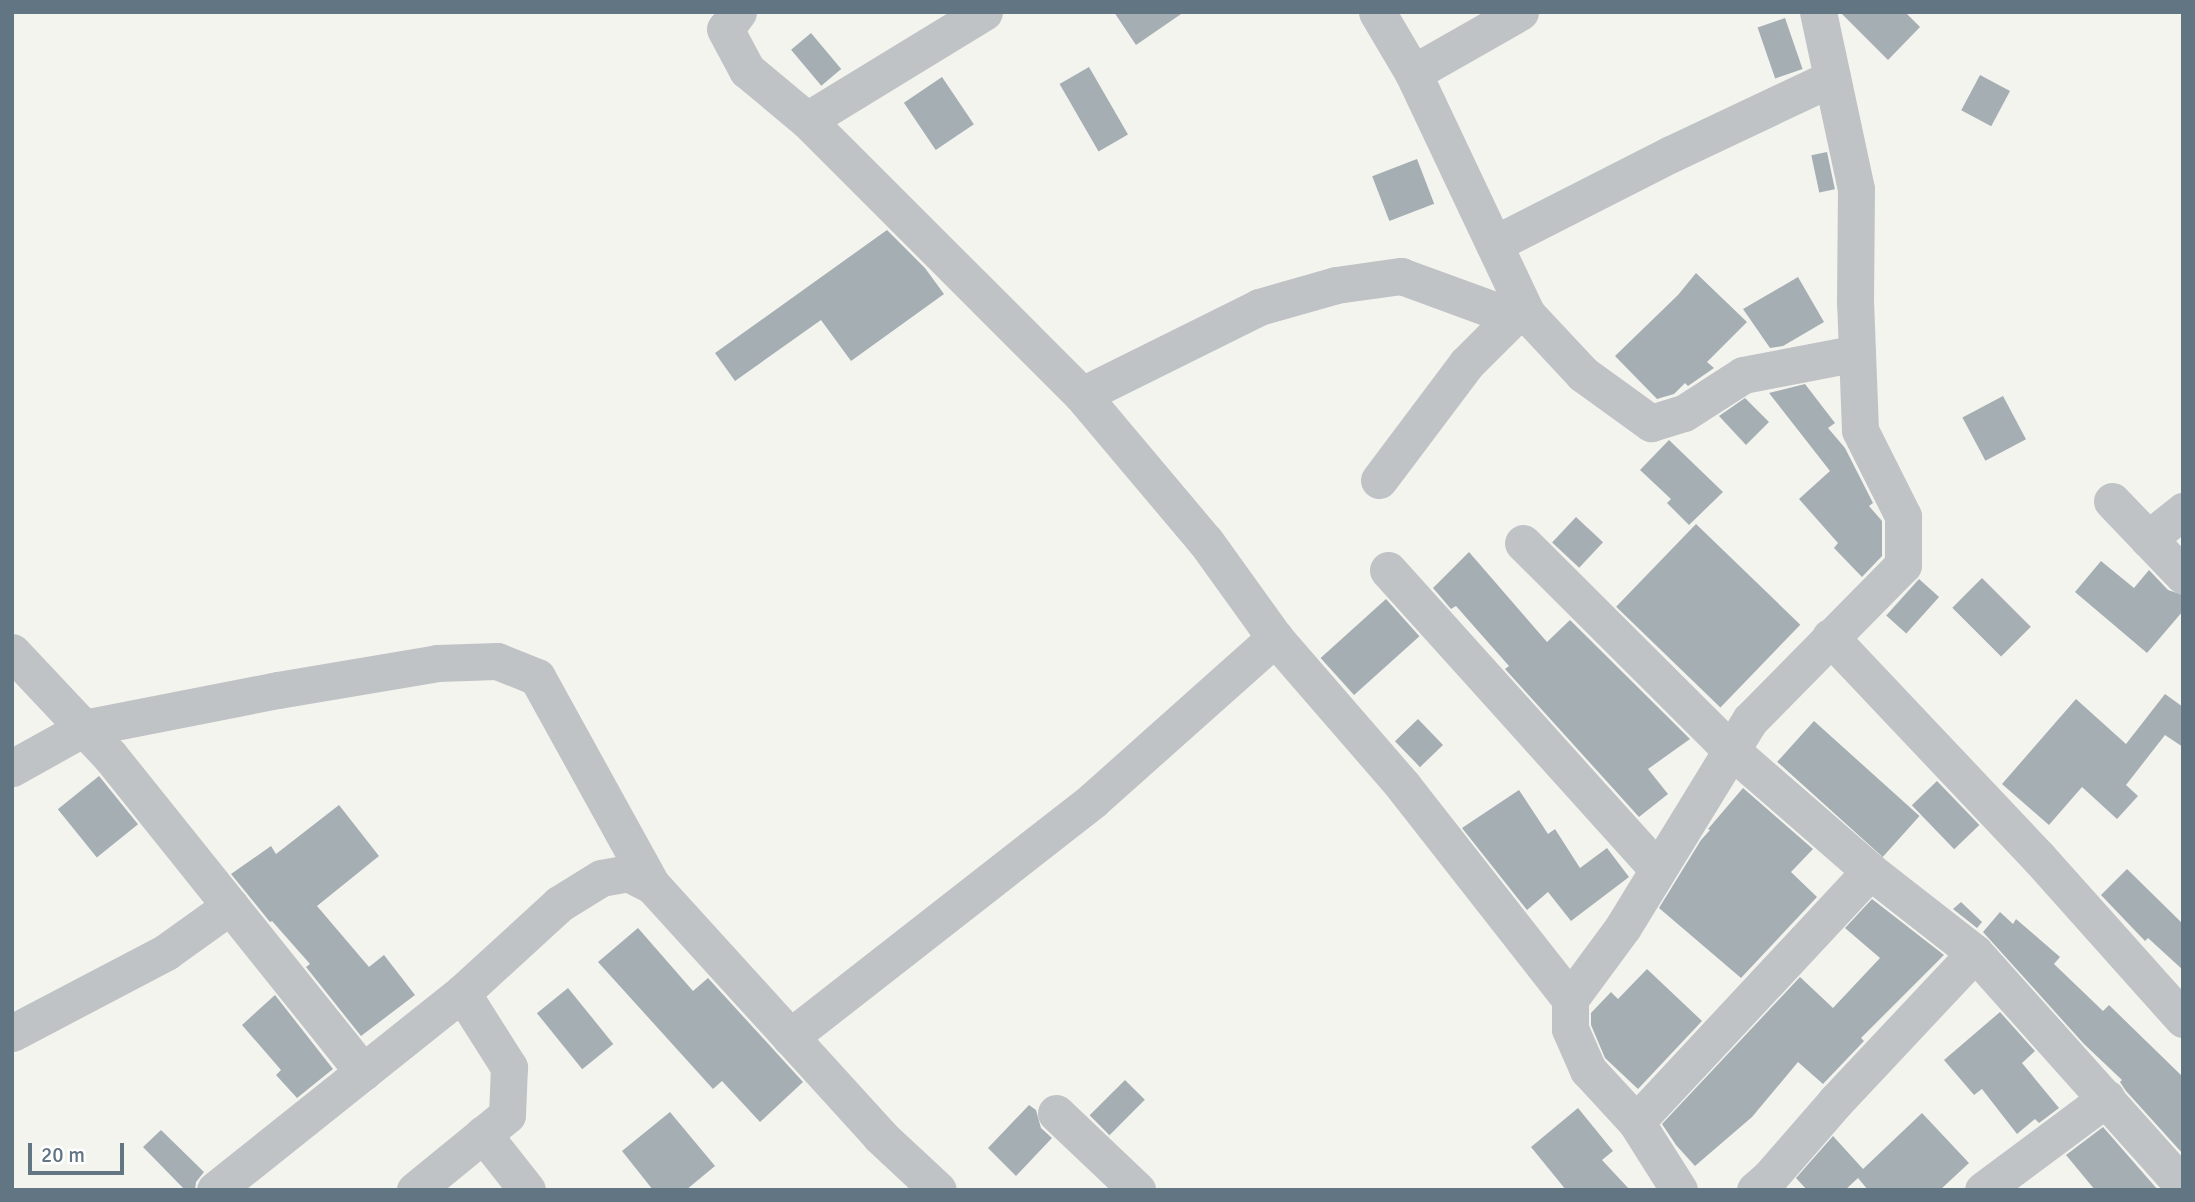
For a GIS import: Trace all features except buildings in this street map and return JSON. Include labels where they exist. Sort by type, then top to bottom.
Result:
[{"type":"street","points":[[807,120],[984,12]]},
{"type":"street","points":[[1377,12],[1413,73],[1494,244],[1520,315]]},
{"type":"street","points":[[1413,73],[1520,12]]},
{"type":"street","points":[[1570,999],[1595,968],[1750,720],[1903,565],[1903,516],[1860,430],[1856,189],[1818,12]]},
{"type":"street","points":[[724,18],[747,70],[807,120],[1082,395],[1206,542],[1275,638],[1403,786],[1570,999],[1570,1029],[1588,1070],[1636,1122],[1679,1190]]},
{"type":"street","points":[[1494,244],[1671,154],[1832,78]]},
{"type":"street","points":[[1082,395],[1259,307],[1336,285],[1401,276],[1520,315],[1583,374],[1651,423],[1684,413],[1742,375],[1857,353]]},
{"type":"street","points":[[1378,480],[1466,364],[1520,315]]},
{"type":"street","points":[[2112,500],[2183,575]]},
{"type":"street","points":[[2148,539],[2183,511]]},
{"type":"street","points":[[1522,543],[1732,751],[1870,871],[1975,953],[2183,1186]]},
{"type":"street","points":[[1388,570],[1657,869]]},
{"type":"street","points":[[1830,637],[2039,858],[2183,1019]]},
{"type":"street","points":[[790,1037],[1093,800],[1275,638]]},
{"type":"street","points":[[12,652],[110,756],[363,1072]]},
{"type":"street","points":[[12,768],[84,728],[278,690],[437,663],[497,661],[537,677],[652,885],[880,1136],[938,1190]]},
{"type":"street","points":[[1636,1122],[1870,871]]},
{"type":"street","points":[[215,1190],[462,993],[559,904],[601,878],[628,873],[652,885]]},
{"type":"street","points":[[12,1033],[166,952],[230,906]]},
{"type":"street","points":[[1755,1190],[1975,953]]},
{"type":"street","points":[[415,1190],[507,1115],[509,1067],[462,993]]},
{"type":"street","points":[[1983,1190],[2107,1098]]},
{"type":"street","points":[[1056,1113],[1137,1190]]},
{"type":"street","points":[[483,1134],[527,1190]]}]
